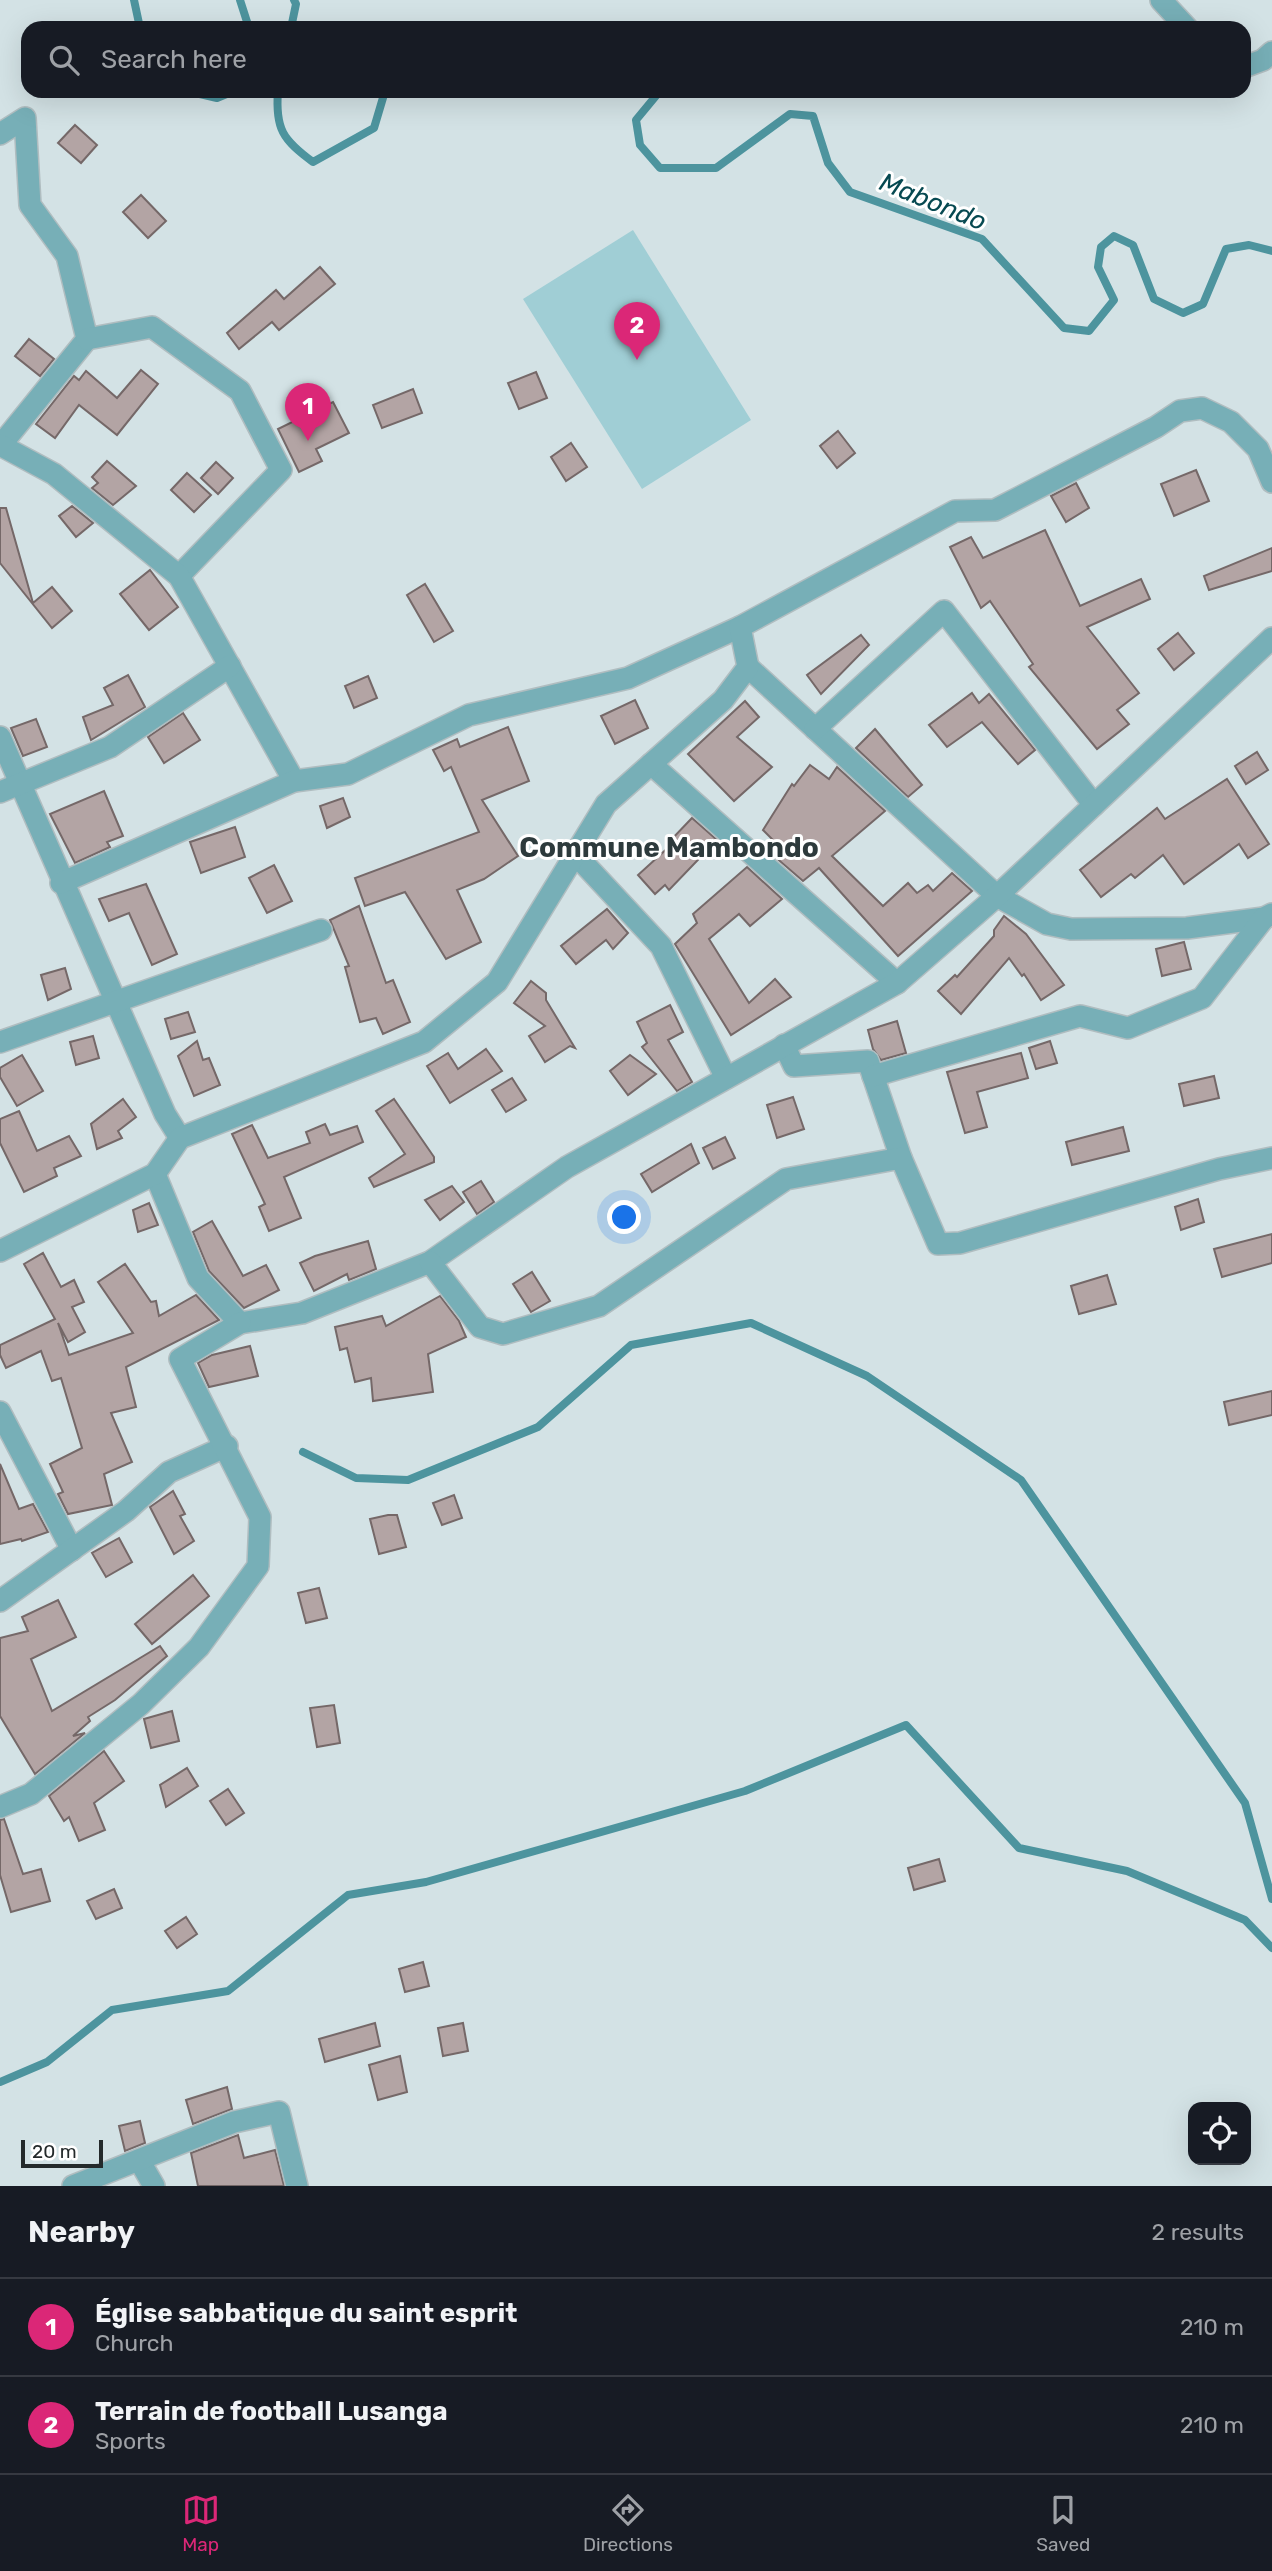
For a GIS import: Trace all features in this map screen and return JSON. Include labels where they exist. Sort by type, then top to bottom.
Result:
[{"type":"street","points":[[1161,0],[1180,21]]},
{"type":"street","points":[[1251,64],[1263,60],[1272,52]]},
{"type":"street","points":[[0,134],[25,118],[30,205],[67,256],[87,339]]},
{"type":"street","points":[[179,576],[281,470],[240,391],[152,327],[87,339],[0,445],[54,474],[179,576],[294,781]]},
{"type":"street","points":[[61,883],[294,781],[348,774],[469,715],[628,678],[740,627],[955,511],[995,510],[1180,411],[1202,408],[1231,422],[1258,449],[1272,482]]},
{"type":"street","points":[[815,729],[944,611],[1094,805]]},
{"type":"street","points":[[740,627],[747,667],[997,896],[1047,924],[1071,929],[1187,928],[1268,916]]},
{"type":"street","points":[[0,1807],[31,1794],[141,1704],[199,1647],[258,1566],[260,1517],[227,1446],[180,1359],[240,1323],[302,1313],[430,1262],[567,1167],[897,983],[997,896],[1272,638]]},
{"type":"street","points":[[10,787],[110,747],[230,666]]},
{"type":"street","points":[[0,1251],[155,1174],[180,1138],[424,1042],[497,982],[606,804],[723,700],[747,667]]},
{"type":"street","points":[[0,737],[10,787],[61,883],[165,1114],[180,1138]]},
{"type":"street","points":[[651,764],[897,983]]},
{"type":"street","points":[[575,854],[661,946],[726,1078]]},
{"type":"street","points":[[873,1076],[1080,1016],[1128,1028],[1202,998],[1268,916]]},
{"type":"street","points":[[0,1042],[321,930]]},
{"type":"street","points":[[784,1045],[794,1066],[867,1061],[901,1158],[938,1244],[960,1243],[1219,1169],[1272,1158]]},
{"type":"street","points":[[430,1262],[480,1327],[503,1334],[599,1306],[786,1179],[901,1158]]},
{"type":"street","points":[[155,1174],[198,1278],[240,1323]]},
{"type":"street","points":[[0,1412],[72,1550]]},
{"type":"street","points":[[0,1601],[126,1511],[170,1472],[227,1446]]},
{"type":"street","points":[[73,2186],[234,2122],[278,2112],[297,2186]]},
{"type":"street","points":[[139,2160],[154,2186]]},
{"type":"shaded area","points":[[633,230],[751,420],[642,489],[523,299]]},
{"type":"building","points":[[75,125],[97,145],[81,163],[58,143]]},
{"type":"building","points":[[141,195],[166,221],[148,238],[123,212]]},
{"type":"building","points":[[320,267],[335,284],[279,330],[272,322],[239,349],[227,333],[276,290],[284,299]]},
{"type":"building","points":[[29,339],[54,359],[40,376],[15,356]]},
{"type":"building","points":[[141,370],[158,384],[117,435],[79,405],[55,438],[36,424],[74,376],[79,380],[86,371],[117,398]]},
{"type":"building","points":[[536,372],[547,398],[519,409],[508,383]]},
{"type":"building","points":[[413,389],[422,413],[382,428],[373,405]]},
{"type":"building","points":[[333,402],[349,433],[316,449],[322,461],[299,472],[278,429]]},
{"type":"building","points":[[838,431],[855,453],[837,468],[820,446]]},
{"type":"building","points":[[571,443],[587,467],[566,481],[551,457]]},
{"type":"building","points":[[107,461],[136,486],[113,505],[92,488],[98,483],[92,477]]},
{"type":"building","points":[[216,462],[233,478],[218,494],[201,478]]},
{"type":"building","points":[[1196,470],[1209,501],[1174,516],[1161,484]]},
{"type":"building","points":[[187,473],[211,495],[194,512],[171,490]]},
{"type":"building","points":[[1076,483],[1089,508],[1066,522],[1051,496]]},
{"type":"building","points":[[72,506],[93,523],[76,537],[59,516]]},
{"type":"building","points":[[0,508],[6,508],[33,603],[52,587],[72,611],[52,628],[0,563]]},
{"type":"building","points":[[1045,530],[1080,606],[1141,579],[1150,599],[1087,627],[1139,693],[1117,710],[1129,724],[1097,749],[1029,667],[1033,664],[990,601],[981,608],[950,547],[971,537],[983,558]]},
{"type":"building","points":[[1272,548],[1272,571],[1209,590],[1204,576]]},
{"type":"building","points":[[150,570],[178,607],[149,630],[120,594]]},
{"type":"building","points":[[425,584],[453,631],[434,642],[407,595]]},
{"type":"building","points":[[1178,633],[1194,653],[1174,670],[1158,649]]},
{"type":"building","points":[[861,635],[869,645],[821,694],[807,675]]},
{"type":"building","points":[[128,675],[145,707],[91,740],[83,717],[113,705],[104,688]]},
{"type":"building","points":[[368,676],[377,698],[354,708],[345,686]]},
{"type":"building","points":[[972,693],[979,703],[989,694],[1035,750],[1018,764],[982,722],[947,747],[929,725]]},
{"type":"building","points":[[635,700],[648,728],[615,744],[601,716]]},
{"type":"building","points":[[745,701],[759,717],[737,737],[772,767],[734,801],[688,754]]},
{"type":"building","points":[[183,713],[200,740],[164,763],[148,737]]},
{"type":"building","points":[[36,719],[47,747],[23,756],[11,728]]},
{"type":"building","points":[[508,727],[529,781],[482,800],[518,856],[484,879],[457,890],[481,942],[446,959],[405,892],[365,906],[355,878],[479,832],[451,767],[444,771],[433,750],[457,739],[460,747]]},
{"type":"building","points":[[875,729],[922,785],[908,797],[856,748]]},
{"type":"building","points":[[1257,752],[1268,770],[1246,784],[1235,766]]},
{"type":"building","points":[[810,765],[829,779],[837,767],[885,811],[832,856],[883,906],[908,883],[917,893],[928,885],[933,891],[952,873],[972,891],[898,956],[819,868],[803,881],[774,856],[781,848],[763,830],[792,784],[794,786]]},
{"type":"building","points":[[1227,779],[1269,844],[1248,858],[1239,844],[1184,884],[1163,855],[1135,878],[1131,874],[1101,897],[1080,870],[1157,808],[1165,819]]},
{"type":"building","points":[[104,791],[123,836],[107,842],[110,847],[75,863],[50,814]]},
{"type":"building","points":[[343,798],[350,817],[327,828],[320,806]]},
{"type":"building","points":[[692,818],[717,840],[669,890],[665,885],[655,894],[638,875],[671,845],[668,843]]},
{"type":"building","points":[[235,827],[245,857],[201,873],[190,842]]},
{"type":"building","points":[[274,865],[292,901],[267,913],[249,878]]},
{"type":"building","points":[[747,867],[782,899],[750,926],[739,914],[709,939],[749,1003],[775,979],[791,997],[731,1035],[675,944],[697,923],[693,914]]},
{"type":"building","points":[[146,884],[177,954],[152,965],[129,913],[109,921],[99,899]]},
{"type":"building","points":[[359,906],[386,983],[393,980],[410,1022],[383,1034],[376,1018],[360,1022],[345,967],[349,966],[330,920]]},
{"type":"building","points":[[607,909],[628,933],[613,949],[606,940],[576,964],[561,946]]},
{"type":"building","points":[[1004,916],[1026,934],[1064,985],[1041,1000],[1024,974],[1022,976],[1009,958],[961,1014],[938,991],[955,975],[957,977],[994,936],[994,930]]},
{"type":"building","points":[[1184,942],[1191,969],[1162,976],[1156,949]]},
{"type":"building","points":[[65,968],[71,989],[48,1000],[41,975]]},
{"type":"building","points":[[531,981],[546,993],[546,1000],[575,1048],[570,1046],[545,1062],[529,1036],[545,1026],[514,1003]]},
{"type":"building","points":[[670,1005],[683,1032],[668,1040],[692,1082],[677,1091],[642,1047],[647,1043],[637,1022]]},
{"type":"building","points":[[188,1012],[195,1032],[171,1039],[165,1019]]},
{"type":"building","points":[[897,1021],[906,1053],[881,1060],[873,1049],[868,1030]]},
{"type":"building","points":[[93,1036],[99,1058],[76,1065],[70,1042]]},
{"type":"building","points":[[197,1041],[203,1060],[209,1058],[220,1085],[194,1096],[178,1056]]},
{"type":"building","points":[[1050,1041],[1057,1063],[1036,1069],[1029,1048]]},
{"type":"building","points":[[486,1049],[502,1071],[450,1103],[427,1066],[448,1053],[458,1069]]},
{"type":"building","points":[[1021,1053],[1028,1078],[977,1092],[987,1127],[965,1133],[947,1072]]},
{"type":"building","points":[[22,1055],[43,1091],[17,1106],[0,1077],[0,1068]]},
{"type":"building","points":[[630,1055],[656,1074],[628,1095],[610,1071]]},
{"type":"building","points":[[1214,1076],[1219,1098],[1184,1106],[1179,1084]]},
{"type":"building","points":[[512,1078],[526,1100],[506,1112],[492,1090]]},
{"type":"building","points":[[793,1097],[804,1129],[777,1138],[767,1105]]},
{"type":"building","points":[[123,1099],[136,1117],[118,1131],[122,1138],[97,1149],[91,1124]]},
{"type":"building","points":[[394,1099],[434,1157],[434,1162],[374,1187],[369,1178],[405,1154],[376,1111]]},
{"type":"building","points":[[19,1111],[37,1151],[69,1136],[81,1156],[54,1168],[57,1176],[24,1192],[0,1143],[0,1119]]},
{"type":"building","points":[[325,1124],[330,1135],[357,1126],[363,1142],[284,1177],[301,1218],[269,1231],[259,1207],[265,1204],[232,1134],[252,1125],[268,1158],[310,1143],[306,1132]]},
{"type":"building","points":[[1123,1127],[1129,1151],[1072,1165],[1066,1142]]},
{"type":"building","points":[[725,1137],[735,1158],[713,1169],[703,1148]]},
{"type":"building","points":[[691,1144],[699,1163],[652,1192],[641,1174]]},
{"type":"building","points":[[481,1181],[494,1202],[477,1214],[463,1192]]},
{"type":"building","points":[[452,1186],[464,1202],[440,1220],[425,1200]]},
{"type":"building","points":[[1198,1199],[1204,1222],[1181,1230],[1175,1207]]},
{"type":"building","points":[[149,1203],[158,1225],[138,1232],[133,1210]]},
{"type":"building","points":[[212,1221],[243,1276],[266,1265],[279,1290],[244,1308],[209,1271],[193,1232]]},
{"type":"building","points":[[1272,1234],[1272,1263],[1222,1277],[1214,1249]]},
{"type":"building","points":[[368,1241],[376,1269],[349,1280],[347,1274],[314,1291],[300,1263]]},
{"type":"building","points":[[43,1253],[61,1287],[74,1280],[84,1302],[72,1307],[85,1332],[68,1342],[58,1323],[69,1355],[133,1333],[98,1282],[125,1264],[151,1302],[156,1301],[159,1316],[196,1295],[219,1320],[126,1367],[136,1407],[111,1413],[132,1462],[104,1474],[112,1505],[68,1514],[58,1494],[63,1492],[50,1464],[82,1448],[61,1378],[52,1381],[41,1351],[6,1368],[0,1355],[0,1345],[55,1319],[24,1264]]},
{"type":"building","points":[[532,1272],[550,1301],[531,1312],[513,1284]]},
{"type":"building","points":[[1107,1275],[1116,1304],[1079,1314],[1071,1286]]},
{"type":"building","points":[[440,1296],[459,1321],[466,1337],[428,1354],[433,1392],[373,1401],[371,1378],[355,1382],[347,1348],[340,1350],[335,1327],[382,1316],[386,1326]]},
{"type":"building","points":[[250,1346],[258,1376],[209,1387],[198,1363],[212,1355]]},
{"type":"building","points":[[1272,1391],[1272,1415],[1229,1425],[1224,1402]]},
{"type":"building","points":[[0,1464],[19,1509],[33,1504],[48,1532],[22,1541],[21,1539],[0,1544]]},
{"type":"building","points":[[173,1491],[185,1514],[180,1516],[194,1541],[174,1554],[150,1507]]},
{"type":"building","points":[[454,1495],[462,1518],[442,1525],[433,1503]]},
{"type":"building","points":[[397,1515],[406,1547],[379,1554],[370,1519]]},
{"type":"building","points":[[119,1538],[132,1562],[106,1577],[92,1553]]},
{"type":"building","points":[[193,1575],[209,1596],[152,1644],[135,1624]]},
{"type":"building","points":[[319,1588],[327,1618],[306,1623],[298,1593]]},
{"type":"building","points":[[58,1600],[76,1637],[31,1659],[52,1711],[160,1646],[167,1656],[115,1700],[88,1717],[90,1721],[73,1736],[85,1733],[35,1774],[0,1716],[0,1638],[28,1631],[22,1617]]},
{"type":"building","points":[[334,1705],[340,1743],[317,1747],[310,1708]]},
{"type":"building","points":[[172,1711],[179,1741],[151,1748],[144,1719]]},
{"type":"building","points":[[104,1751],[124,1781],[94,1803],[105,1830],[79,1841],[69,1817],[64,1821],[49,1796]]},
{"type":"building","points":[[187,1768],[198,1786],[166,1807],[160,1785]]},
{"type":"building","points":[[228,1789],[244,1813],[226,1825],[210,1801]]},
{"type":"building","points":[[4,1819],[23,1874],[41,1869],[50,1901],[11,1912],[0,1875],[0,1820]]},
{"type":"building","points":[[939,1859],[945,1881],[914,1890],[908,1868]]},
{"type":"building","points":[[114,1889],[122,1908],[96,1919],[87,1901]]},
{"type":"building","points":[[186,1917],[197,1934],[177,1948],[165,1931]]},
{"type":"building","points":[[423,1962],[429,1986],[405,1992],[399,1969]]},
{"type":"building","points":[[375,2023],[380,2046],[325,2062],[319,2039]]},
{"type":"building","points":[[463,2023],[468,2051],[443,2056],[438,2028]]},
{"type":"building","points":[[400,2056],[407,2092],[378,2100],[369,2065]]},
{"type":"building","points":[[227,2087],[232,2109],[193,2124],[186,2100]]},
{"type":"building","points":[[140,2121],[145,2143],[125,2151],[119,2126]]},
{"type":"building","points":[[238,2135],[244,2158],[275,2150],[284,2186],[198,2186],[191,2153]]},
{"type":"waterway","name":"Mabondo","points":[[134,0],[138,21]]},
{"type":"waterway","name":"Mabondo","points":[[240,0],[247,21]]},
{"type":"waterway","name":"Mabondo","points":[[292,21],[296,4],[294,0]]},
{"type":"waterway","name":"Mabondo","points":[[277,98],[278,115],[283,132],[294,147],[313,162],[374,128],[383,98]]},
{"type":"waterway","name":"Mabondo","points":[[654,98],[636,120],[640,145],[660,168],[716,168],[790,114],[813,116],[828,163],[850,192],[982,239],[1064,328],[1089,331],[1114,300],[1098,267],[1101,247],[1114,236],[1133,245],[1154,299],[1183,313],[1203,304],[1226,249],[1249,245],[1272,251]]},
{"type":"waterway","points":[[303,1452],[356,1478],[408,1480],[538,1427],[631,1345],[751,1323],[867,1376],[1021,1480],[1245,1803],[1272,1899]]},
{"type":"waterway","points":[[0,2082],[47,2062],[112,2010],[228,1991],[348,1895],[426,1882],[745,1791],[906,1725],[1019,1848],[1127,1871],[1245,1920],[1272,1948]]},
{"type":"place","name":"Terrain de football Lusanga","points":[[637,360]]},
{"type":"place","name":"Église sabbatique du saint esprit","points":[[308,441]]},
{"type":"district","name":"Commune Mambondo","points":[[669,847]]}]
